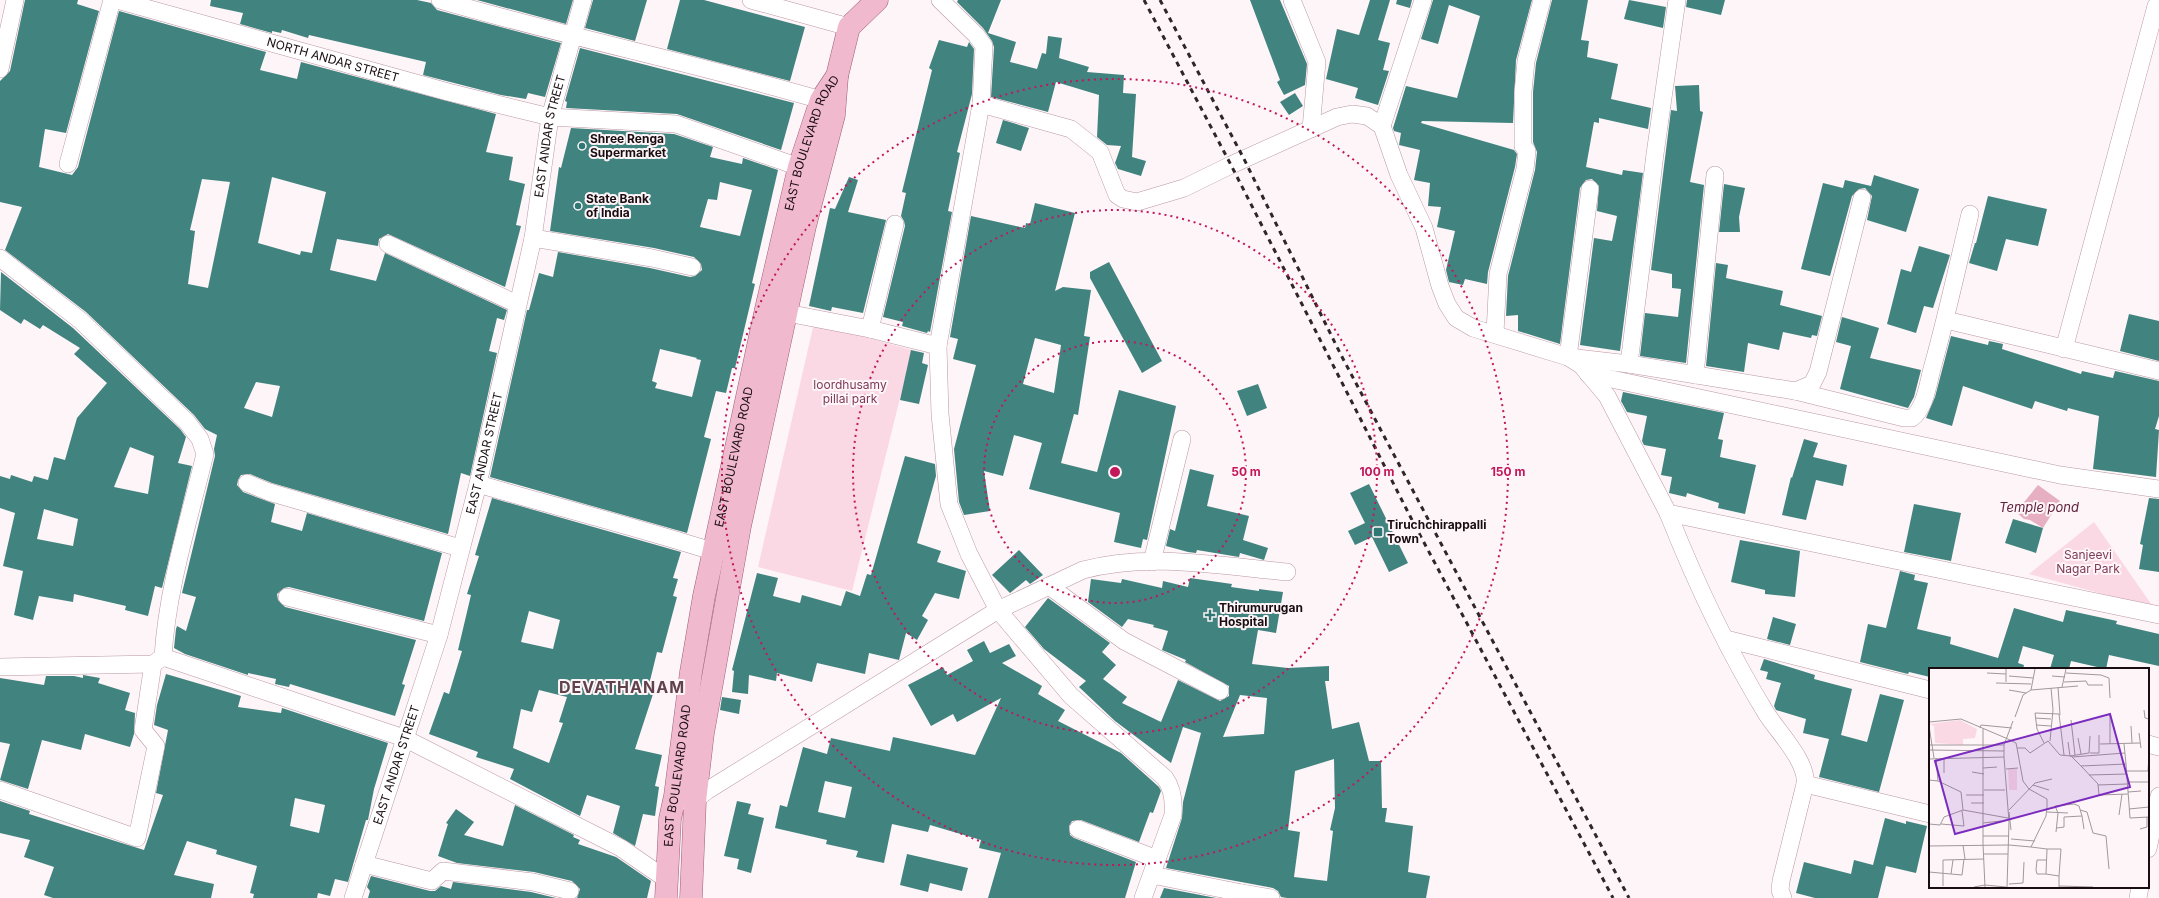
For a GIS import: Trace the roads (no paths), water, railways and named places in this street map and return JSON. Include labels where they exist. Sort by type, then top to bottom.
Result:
[{"type":"main road","points":[[849,27],[877,0]]},
{"type":"main road","name":"EAST BOULEVARD ROAD","points":[[666,888],[670,820],[675,796],[691,672],[704,596],[715,552],[766,309],[799,167],[821,100],[837,76],[849,27]]},
{"type":"main road","points":[[691,898],[694,801],[703,733],[740,526],[805,226],[834,115],[837,76]]},
{"type":"street","points":[[0,69],[15,0]]},
{"type":"street","points":[[68,164],[112,0]]},
{"type":"street","name":"NORTH ANDAR STREET","points":[[117,0],[161,5],[448,92],[550,117],[671,122],[799,167]]},
{"type":"street","points":[[440,0],[572,36],[746,78],[821,100]]},
{"type":"street","name":"EAST ANDAR STREET","points":[[353,898],[404,738],[439,635],[460,548],[478,484],[516,304],[533,238],[550,117],[583,0]]},
{"type":"street","points":[[751,0],[849,27]]},
{"type":"street","points":[[940,0],[976,35],[984,46],[982,104],[938,346],[940,414],[950,504],[954,520],[969,554],[998,610],[1071,696],[1167,781],[1173,794],[1173,815],[1143,898]]},
{"type":"street","points":[[1292,0],[1317,62],[1311,129]]},
{"type":"street","points":[[1382,126],[1423,0]]},
{"type":"street","points":[[1495,333],[1498,274],[1525,169],[1527,151],[1523,146],[1523,92],[1526,61],[1542,0]]},
{"type":"street","points":[[1629,364],[1655,154],[1677,0]]},
{"type":"street","points":[[2064,348],[2156,6]]},
{"type":"street","points":[[982,104],[1071,129],[1100,152],[1117,195],[1135,202],[1184,188],[1231,165],[1338,117],[1352,114],[1367,116],[1382,126],[1399,174],[1424,228],[1440,286],[1447,304],[1456,318],[1473,328],[1495,333],[1568,357],[1629,364],[1795,391],[1912,418],[1916,415],[1922,402],[1946,320],[1970,214]]},
{"type":"street","points":[[1695,375],[1714,175]]},
{"type":"street","points":[[1568,357],[1590,188]]},
{"type":"street","points":[[1795,391],[1812,384],[1818,372],[1862,198]]},
{"type":"street","points":[[870,328],[894,224]]},
{"type":"street","points":[[533,238],[652,258],[692,267]]},
{"type":"street","points":[[388,244],[516,304]]},
{"type":"street","points":[[0,258],[80,320],[187,422],[200,439],[205,454],[164,629],[143,730],[156,746],[137,838],[0,790]]},
{"type":"street","points":[[787,313],[870,328],[938,346]]},
{"type":"street","points":[[1946,320],[2159,371]]},
{"type":"street","points":[[1568,357],[1581,365],[1608,396],[1668,513],[1687,561],[1726,639],[1766,713],[1802,766],[1805,784],[1781,881],[1780,890],[1783,898]]},
{"type":"street","points":[[1588,374],[2060,475],[2159,489]]},
{"type":"street","points":[[1152,562],[1182,440]]},
{"type":"street","points":[[247,483],[269,492],[460,548]]},
{"type":"street","points":[[478,484],[582,514],[646,530],[715,552]]},
{"type":"street","points":[[1668,513],[2159,615]]},
{"type":"street","points":[[670,820],[708,790],[998,610],[1084,570],[1095,567],[1152,562],[1183,562],[1287,572]]},
{"type":"street","points":[[1049,586],[1124,641],[1220,690]]},
{"type":"street","points":[[287,597],[439,635]]},
{"type":"street","points":[[1726,639],[1929,690]]},
{"type":"street","points":[[0,667],[158,660],[404,738],[622,848],[666,888]]},
{"type":"street","points":[[2149,744],[2159,747]]},
{"type":"street","points":[[1805,784],[1929,814]]},
{"type":"street","points":[[2153,842],[2159,796]]},
{"type":"street","points":[[1078,829],[1157,859]]},
{"type":"street","points":[[364,864],[432,881],[444,871],[533,882],[570,891]]},
{"type":"street","points":[[1152,875],[1242,896],[1271,898]]},
{"type":"street","points":[[2138,898],[2140,888]]},
{"type":"water","name":"Temple pond","points":[[2038,485],[2060,501],[2043,528],[2030,520],[2024,519],[2016,512]]},
{"type":"railway","points":[[1144,0],[1231,165],[1412,520],[1613,898]]},
{"type":"railway","points":[[1160,0],[1244,159],[1341,355],[1629,898]]},
{"type":"place","name":"Shree Renga Supermarket","points":[[582,146]]},
{"type":"place","name":"State Bank of India","points":[[578,206]]},
{"type":"place","name":"Tiruchchirappalli Town","points":[[1378,532]]},
{"type":"place","name":"Thirumurugan Hospital","points":[[1210,615]]},
{"type":"district","name":"DEVATHANAM","points":[[622,687]]},
{"type":"park label","name":"loordhusamy pillai park","points":[[850,392]]},
{"type":"park label","name":"Sanjeevi Nagar Park","points":[[2088,562]]}]
